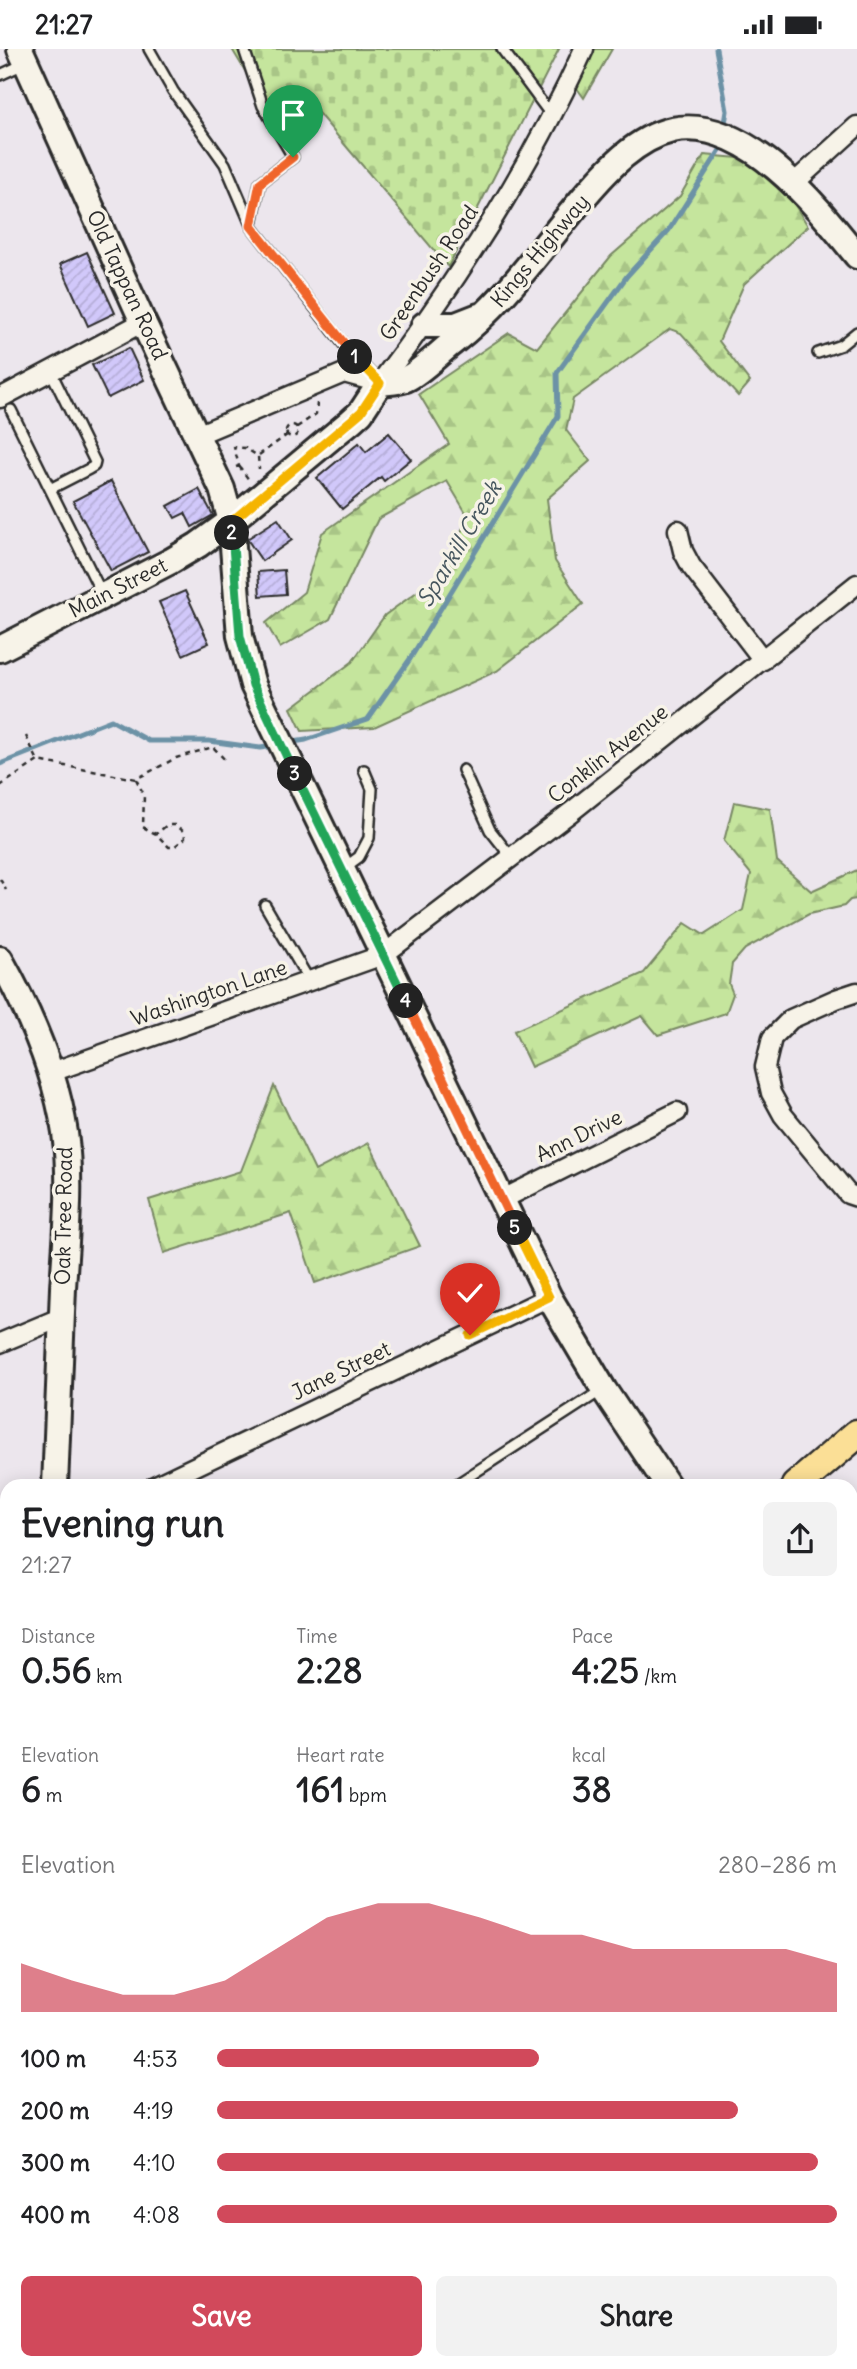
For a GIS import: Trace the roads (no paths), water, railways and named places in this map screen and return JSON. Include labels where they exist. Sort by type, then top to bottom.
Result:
[{"type":"main road","points":[[804,1479],[857,1434]]},
{"type":"street","name":"Greenbush Road","points":[[380,383],[424,325],[514,187],[564,94],[584,49]]},
{"type":"street","name":"Old Tappan Road","points":[[23,56],[222,489],[232,521],[240,636],[253,685],[549,1297],[604,1389],[663,1479]]},
{"type":"street","points":[[793,184],[857,126]]},
{"type":"street","name":"Kings Highway","points":[[380,383],[405,380],[486,314],[502,299],[586,195],[618,161],[644,141],[672,130],[701,128],[723,134],[762,156],[793,184],[857,256]]},
{"type":"street","points":[[424,325],[456,325],[486,314]]},
{"type":"street","points":[[5,404],[51,372],[143,322]]},
{"type":"street","points":[[197,435],[344,373],[380,383],[361,412],[232,521]]},
{"type":"street","name":"Main Street","points":[[0,649],[198,545],[232,521]]},
{"type":"street","points":[[678,530],[683,551],[691,566],[762,660]]},
{"type":"street","name":"Conklin Avenue","points":[[383,955],[512,858],[857,584]]},
{"type":"street","name":"Washington Lane","points":[[49,1073],[383,955]]},
{"type":"street","name":"Oak Tree Road","points":[[0,958],[27,1013],[49,1073],[59,1105],[67,1160],[68,1193],[55,1479]]},
{"type":"street","points":[[857,992],[791,1020],[772,1038],[765,1067],[771,1093],[783,1115],[848,1194],[857,1197]]},
{"type":"street","name":"Ann Drive","points":[[501,1200],[677,1112]]},
{"type":"street","name":"Jane Street","points":[[169,1479],[549,1297]]},
{"type":"street","points":[[0,1343],[62,1317]]},
{"type":"lane","points":[[149,49],[173,90],[225,164],[251,226],[349,351],[380,383]]},
{"type":"lane","points":[[244,49],[263,106],[293,157],[260,183],[251,226]]},
{"type":"lane","points":[[502,49],[551,115]]},
{"type":"lane","points":[[0,75],[23,56]]},
{"type":"lane","points":[[818,353],[841,345],[857,331]]},
{"type":"lane","points":[[50,489],[94,466],[95,461],[51,372]]},
{"type":"lane","points":[[5,404],[103,596]]},
{"type":"lane","points":[[342,869],[359,857],[369,838],[372,789],[364,770]]},
{"type":"lane","points":[[463,770],[490,830],[512,858]]},
{"type":"lane","points":[[265,905],[310,982]]},
{"type":"lane","points":[[465,1479],[604,1389]]},
{"type":"waterway","name":"Sparkill Creek","points":[[716,49],[727,111],[724,129]]},
{"type":"waterway","name":"Sparkill Creek","points":[[287,743],[306,740],[368,719],[410,659],[558,416],[557,373],[627,276],[669,230],[720,150],[722,142]]},
{"type":"waterway","name":"Sparkill Creek","points":[[0,764],[111,720],[149,741],[209,741],[260,748],[274,746]]}]
